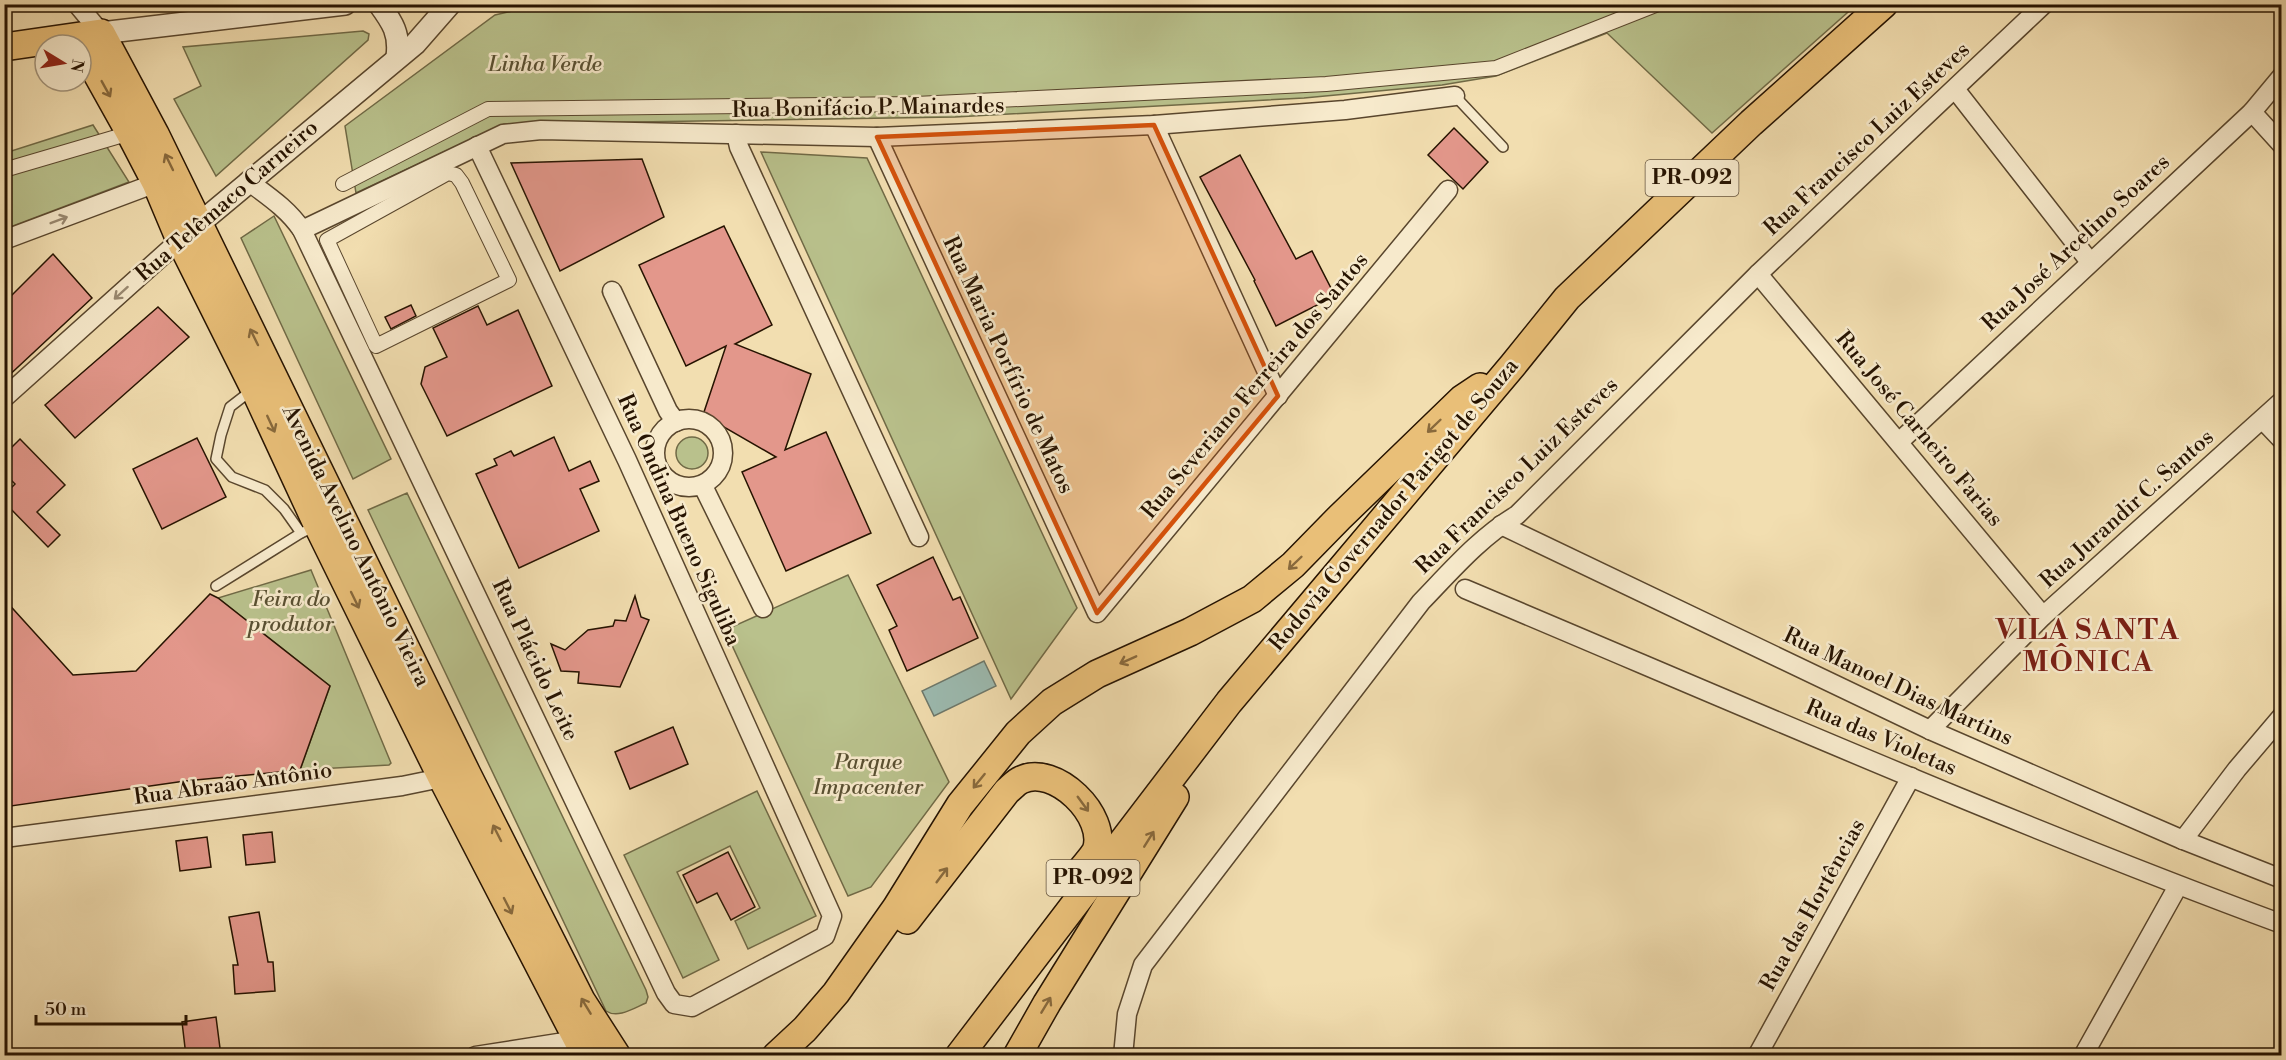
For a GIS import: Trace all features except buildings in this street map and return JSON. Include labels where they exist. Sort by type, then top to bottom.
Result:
[{"type":"main road","name":"Rodovia Governador Parigot de Souza","points":[[959,1056],[1229,702],[1575,290],[1751,123],[1884,4]]},
{"type":"main road","points":[[4,47],[33,43]]},
{"type":"main road","name":"Avenida Avelino Antônio Vieira","points":[[93,44],[264,383],[324,523],[455,776],[581,1000],[598,1051]]},
{"type":"main road","name":"Avenida Avelino Antônio Vieira","points":[[140,137],[156,183],[189,232]]},
{"type":"main road","points":[[776,1056],[805,1029],[836,993],[896,908],[960,805],[1018,733],[1052,702],[1097,674],[1190,632],[1252,599],[1293,565],[1462,399],[1514,365]]},
{"type":"main road","points":[[1017,1056],[1047,1003],[1201,756],[1229,702]]},
{"type":"main road","points":[[806,1056],[1006,791],[1023,779],[1039,778],[1058,783],[1078,796],[1086,807],[1094,823],[1096,850],[967,1031],[953,1056]]},
{"type":"street","points":[[71,4],[87,33]]},
{"type":"street","points":[[77,4],[88,33]]},
{"type":"street","points":[[93,35],[249,10],[345,4]]},
{"type":"street","points":[[380,4],[397,35],[399,42],[397,57]]},
{"type":"street","name":"Rua Telêmaco Carneiro","points":[[4,399],[248,181],[415,44],[450,4]]},
{"type":"street","points":[[343,183],[488,109],[916,104],[1326,84],[1496,68],[1658,4]]},
{"type":"street","name":"Rua Francisco Luiz Esteves","points":[[1123,1056],[1127,1014],[1143,965],[1421,602],[1461,561],[1501,525],[1517,515],[1758,274],[2044,4]]},
{"type":"street","name":"Rua José Arcelino Soares","points":[[1899,442],[2252,112],[2282,76]]},
{"type":"street","points":[[1955,90],[2090,262]]},
{"type":"street","name":"Rua Bonifácio P. Mainardes","points":[[302,230],[503,134],[542,130],[877,137],[1154,125],[1345,110],[1455,96]]},
{"type":"street","points":[[2252,112],[2282,146]]},
{"type":"street","points":[[1154,125],[1278,396]]},
{"type":"street","points":[[736,134],[739,147],[918,537]]},
{"type":"street","points":[[4,170],[140,137]]},
{"type":"street","name":"Rua Maria Porfírio de Matos","points":[[877,137],[1096,613]]},
{"type":"street","name":"Rua Ondina Bueno Siguliba","points":[[477,146],[627,460],[832,916]]},
{"type":"street","points":[[448,173],[456,175],[462,183],[509,280],[376,346],[327,240],[448,173]]},
{"type":"street","name":"Rua Plácido Leite","points":[[248,181],[279,204],[302,230],[666,993],[674,1004],[692,1007],[825,936],[832,916]]},
{"type":"street","points":[[4,240],[156,183]]},
{"type":"street","name":"Rua Severiano Ferreira dos Santos","points":[[1096,613],[1448,190]]},
{"type":"street","name":"Rua José Carneiro Farias","points":[[1758,274],[2043,616]]},
{"type":"street","points":[[612,291],[668,411],[676,422]]},
{"type":"street","name":"Rua Jurandir C. Santos","points":[[1930,730],[2043,616],[2282,401]]},
{"type":"street","points":[[688,418],[708,424],[722,441],[724,453],[722,464],[717,474],[703,486],[688,488],[669,481],[657,465],[654,452],[660,434],[676,422],[688,418]]},
{"type":"street","points":[[2263,420],[2282,440]]},
{"type":"street","points":[[627,460],[654,452]]},
{"type":"street","points":[[644,500],[669,481]]},
{"type":"street","points":[[703,486],[763,608]]},
{"type":"street","name":"Rua Manoel Dias Martins","points":[[1501,525],[1930,730],[2183,840],[2282,879]]},
{"type":"street","name":"Rua das Violetas","points":[[1465,589],[1911,777],[2178,886],[2282,924]]},
{"type":"street","points":[[2183,840],[2237,768],[2282,716]]},
{"type":"street","name":"Rua Abraão Antônio","points":[[4,838],[402,786],[455,776]]},
{"type":"street","name":"Rua das Hortências","points":[[1757,1056],[1911,777]]},
{"type":"street","points":[[2083,1056],[2178,886]]},
{"type":"street","points":[[476,1056],[598,1051]]},
{"type":"lane","points":[[1455,96],[1503,147]]},
{"type":"lane","points":[[264,383],[230,407],[216,459],[232,477],[265,490],[284,509],[324,523]]},
{"type":"lane","points":[[216,586],[324,523]]},
{"type":"highlighted area","points":[[1154,125],[1278,396],[1097,613],[877,137]]},
{"type":"green space","name":"Linha Verde","points":[[539,5],[1856,5],[1712,133],[1607,33],[1496,76],[1442,85],[1304,98],[955,117],[504,124],[356,193],[345,126],[495,15]]},
{"type":"green space","points":[[363,31],[369,34],[368,40],[216,176],[174,99],[201,86],[183,47]]},
{"type":"green space","points":[[93,125],[129,182],[5,229],[5,153]]},
{"type":"green space","points":[[761,152],[867,158],[1077,608],[1011,699]]},
{"type":"green space","points":[[274,216],[391,459],[353,479],[241,238]]},
{"type":"green space","points":[[692,437],[703,442],[708,453],[703,464],[692,469],[681,464],[676,453],[681,442]]},
{"type":"green space","points":[[407,493],[646,990],[648,997],[646,1003],[631,1010],[616,1014],[606,1011],[368,510]]},
{"type":"green space","name":"Feira do produtor","points":[[311,570],[391,763],[389,765],[300,770],[330,686],[218,598]]},
{"type":"green space","name":"Parque Impacenter","points":[[848,575],[949,782],[871,887],[848,896],[725,630]]},
{"type":"green space","points":[[757,791],[816,916],[748,949],[735,921],[760,908],[730,846],[677,872],[719,960],[683,978],[624,855]]},
{"type":"water","points":[[984,661],[996,686],[934,716],[922,691]]},
{"type":"district","name":"VILA SANTA MÔNICA","points":[[2088,646]]}]
